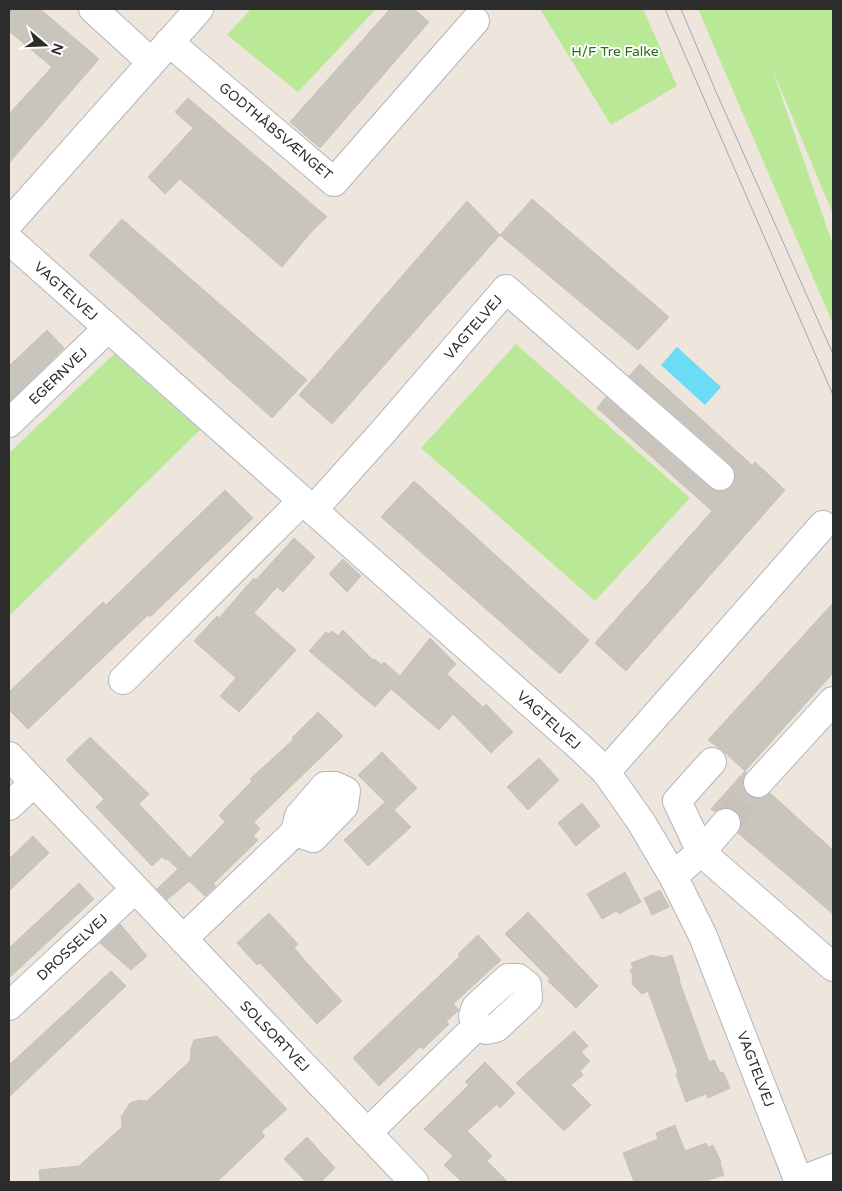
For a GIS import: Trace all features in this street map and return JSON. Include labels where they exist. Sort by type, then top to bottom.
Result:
[{"type":"street","points":[[93,9],[151,62]]},
{"type":"street","points":[[9,223],[169,42],[192,11]]},
{"type":"street","name":"GODTHÅBSVÆNGET","points":[[169,42],[334,182],[475,22]]},
{"type":"street","name":"VAGTELVEJ","points":[[9,240],[606,772],[641,822],[673,876],[703,936],[798,1182]]},
{"type":"street","name":"VAGTELVEJ","points":[[123,680],[382,433],[506,289],[720,476]]},
{"type":"street","name":"EGERNVEJ","points":[[9,423],[108,328]]},
{"type":"street","points":[[606,772],[823,525]]},
{"type":"street","points":[[758,784],[833,700]]},
{"type":"street","name":"SOLSORTVEJ","points":[[9,756],[414,1182]]},
{"type":"street","points":[[712,762],[677,801],[701,852],[833,967]]},
{"type":"street","points":[[9,806],[34,783]]},
{"type":"street","points":[[673,876],[701,852],[726,823]]},
{"type":"street","points":[[183,939],[295,832]]},
{"type":"street","name":"DROSSELVEJ","points":[[9,1006],[135,889]]},
{"type":"street","points":[[367,1132],[477,1026]]},
{"type":"street","points":[[798,1182],[833,1168]]},
{"type":"green space","points":[[251,9],[376,9],[298,92],[227,35]]},
{"type":"green space","name":"H/F Tre Falke","points":[[540,9],[643,9],[677,86],[611,125]]},
{"type":"green space","points":[[698,9],[833,9],[833,214],[771,66],[833,245],[833,324]]},
{"type":"green space","points":[[516,344],[690,498],[595,601],[421,448]]},
{"type":"green space","points":[[114,354],[200,430],[9,616],[9,453]]},
{"type":"water","points":[[677,347],[721,387],[705,405],[661,365]]},
{"type":"building","points":[[9,9],[40,9],[99,59],[9,163],[9,114],[52,67],[9,31]]},
{"type":"building","points":[[390,9],[414,9],[429,22],[320,148],[290,122]]},
{"type":"building","points":[[188,98],[327,217],[313,230],[282,267],[180,179],[165,194],[148,177],[193,128],[175,112]]},
{"type":"building","points":[[532,199],[669,317],[638,350],[500,235]]},
{"type":"building","points":[[467,201],[500,235],[332,424],[299,395]]},
{"type":"building","points":[[122,219],[307,380],[272,418],[89,255]]},
{"type":"building","points":[[47,330],[64,348],[9,402],[9,366]]},
{"type":"building","points":[[640,364],[752,465],[755,462],[785,490],[626,671],[595,643],[712,511],[597,408],[606,397],[710,488],[717,491],[725,491],[732,486],[735,479],[735,471],[730,464],[629,376]]},
{"type":"building","points":[[414,481],[589,640],[560,674],[381,517]]},
{"type":"building","points":[[225,490],[253,518],[150,617],[148,615],[28,729],[9,710],[9,692],[103,602],[106,605]]},
{"type":"building","points":[[294,538],[315,557],[283,592],[277,587],[254,613],[296,650],[239,712],[220,696],[236,678],[194,641],[217,616],[219,618],[254,578],[256,580]]},
{"type":"building","points":[[343,559],[361,576],[347,592],[329,574]]},
{"type":"building","points":[[833,603],[833,673],[745,771],[708,740]]},
{"type":"building","points":[[343,630],[373,660],[382,665],[384,662],[400,676],[430,638],[456,664],[447,674],[483,707],[486,704],[513,732],[491,753],[453,714],[439,730],[391,689],[375,707],[309,651],[326,632],[329,634],[332,631],[338,636]]},
{"type":"building","points":[[318,712],[343,736],[254,822],[260,829],[253,836],[258,840],[214,883],[211,881],[216,886],[205,896],[189,881],[167,900],[157,889],[178,869],[162,857],[152,866],[96,807],[104,799],[66,760],[90,737],[149,794],[139,804],[190,858],[225,822],[219,815],[252,781],[250,779],[294,739],[292,738]]},
{"type":"building","points":[[382,752],[417,788],[394,810],[411,827],[368,866],[344,840],[385,802],[358,775]]},
{"type":"building","points":[[539,758],[559,780],[528,810],[507,787]]},
{"type":"building","points":[[745,771],[743,787],[748,795],[762,798],[770,793],[833,850],[833,914],[738,833],[741,826],[741,818],[737,812],[728,808],[720,808],[715,812],[711,809]]},
{"type":"building","points":[[582,803],[600,826],[576,846],[558,823]]},
{"type":"building","points":[[33,836],[49,853],[9,891],[9,859]]},
{"type":"building","points":[[625,872],[641,902],[619,914],[616,911],[602,919],[587,894]]},
{"type":"building","points":[[79,883],[94,899],[9,978],[9,948]]},
{"type":"building","points":[[660,890],[669,907],[652,915],[644,898]]},
{"type":"building","points":[[528,912],[598,986],[576,1008],[548,981],[550,979],[505,934]]},
{"type":"building","points":[[269,913],[298,944],[294,947],[306,962],[342,1001],[317,1024],[260,963],[257,965],[237,943]]},
{"type":"building","points":[[120,924],[147,956],[131,970],[100,943]]},
{"type":"building","points":[[478,935],[501,960],[453,1004],[459,1010],[446,1022],[449,1024],[423,1049],[421,1046],[379,1086],[353,1058],[460,956],[458,954]]},
{"type":"building","points":[[652,955],[663,958],[672,955],[679,980],[709,1062],[714,1060],[720,1073],[723,1072],[730,1088],[708,1098],[706,1094],[686,1102],[676,1074],[678,1073],[648,991],[642,994],[632,984],[633,976],[630,970],[633,968],[631,963]]},
{"type":"building","points":[[111,971],[126,986],[9,1097],[9,1065]]},
{"type":"building","points":[[574,1031],[588,1046],[581,1052],[590,1061],[580,1071],[583,1075],[571,1085],[591,1105],[564,1131],[516,1083]]},
{"type":"building","points":[[217,1036],[287,1109],[261,1132],[265,1136],[217,1182],[40,1182],[39,1170],[79,1166],[122,1127],[121,1117],[130,1103],[139,1100],[147,1101],[190,1061],[194,1040]]},
{"type":"building","points":[[485,1062],[515,1093],[500,1108],[497,1104],[467,1131],[492,1156],[487,1161],[508,1182],[462,1182],[444,1165],[453,1156],[424,1129],[469,1085],[465,1082]]},
{"type":"building","points":[[675,1125],[685,1151],[706,1143],[708,1147],[713,1145],[721,1162],[724,1175],[703,1182],[634,1182],[623,1153],[658,1139],[656,1133]]},
{"type":"building","points":[[307,1137],[335,1168],[321,1182],[306,1182],[284,1159]]},
{"type":"tunnel","points":[[726,823],[758,783]]},
{"type":"tram line","points":[[665,9],[833,395]]},
{"type":"tram line","points":[[681,9],[833,354]]}]
